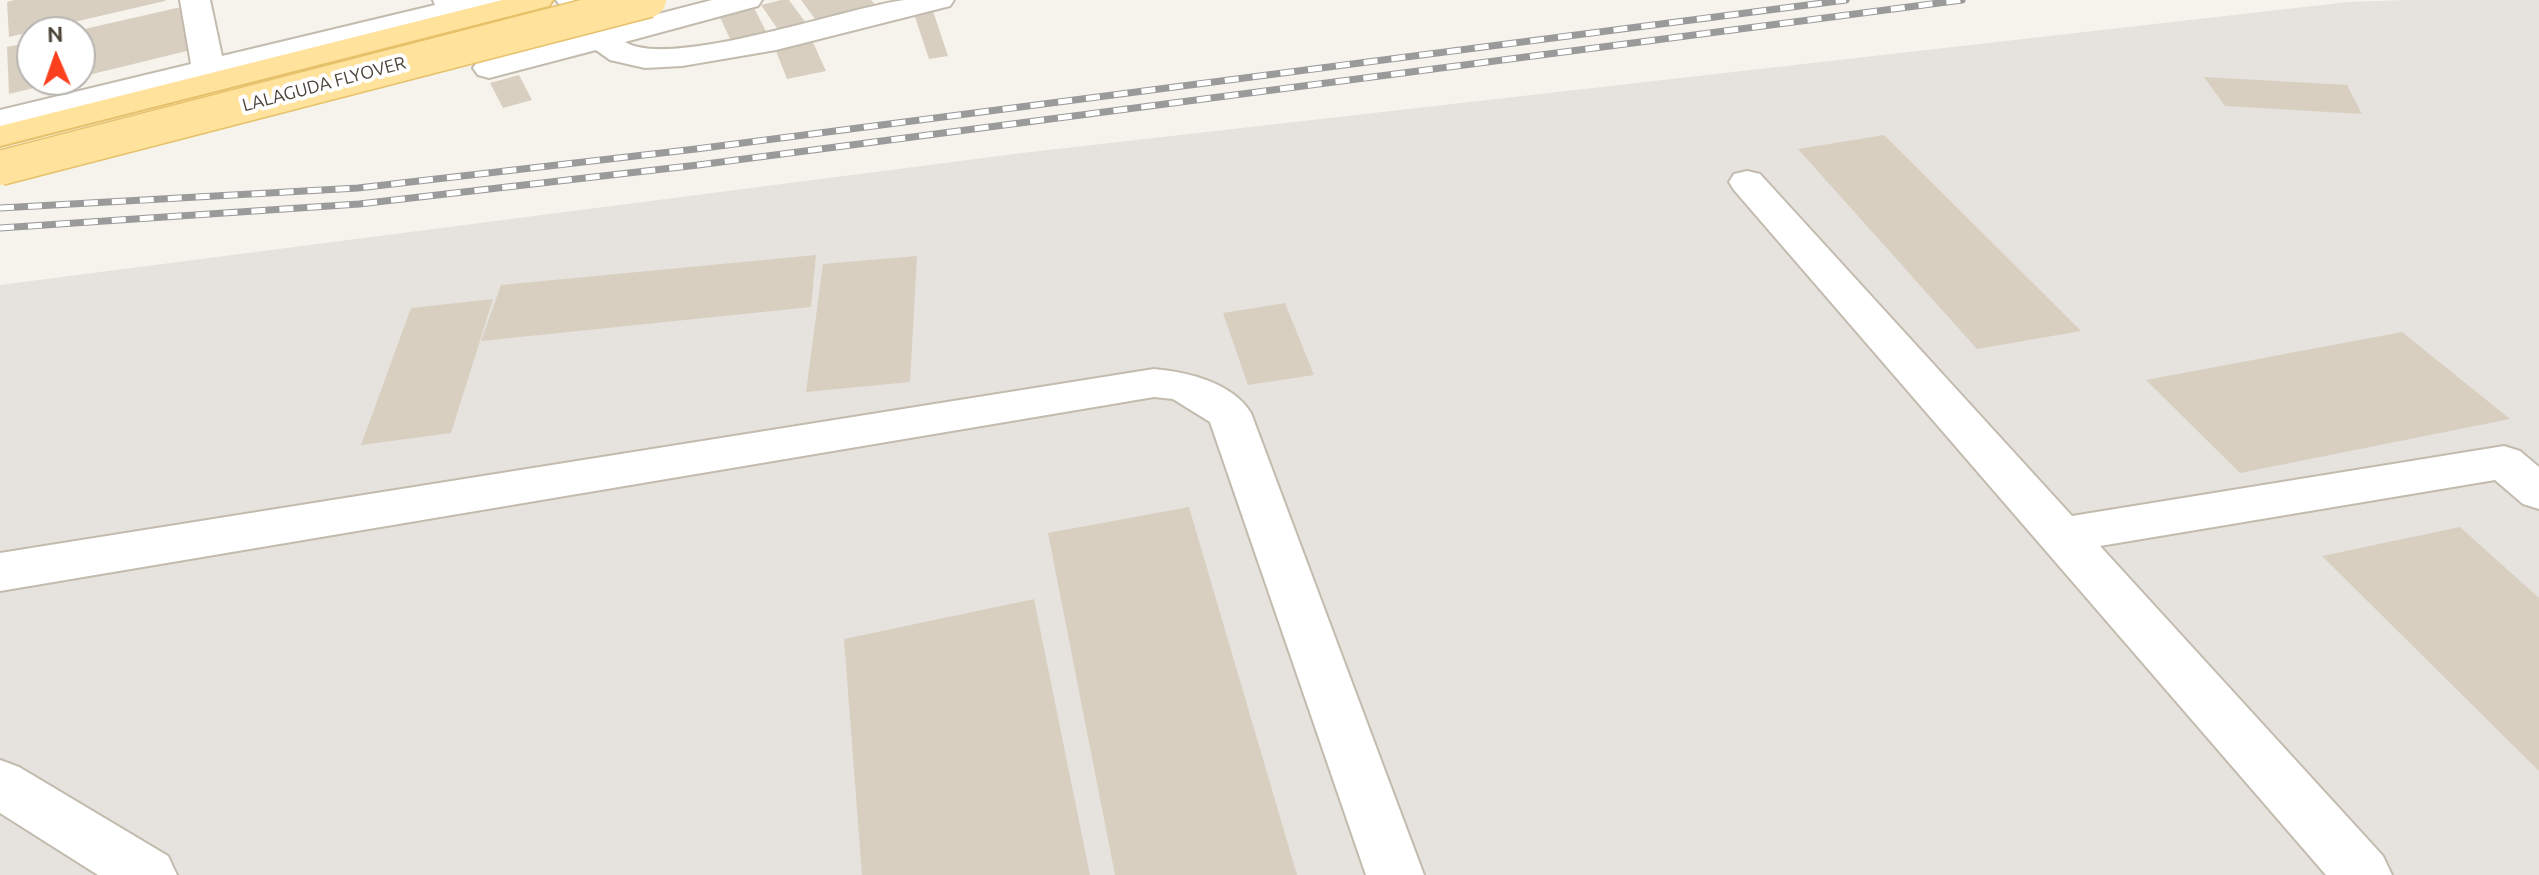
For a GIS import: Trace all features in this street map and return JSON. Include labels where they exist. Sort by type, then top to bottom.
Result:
[{"type":"main road","name":"LALAGUDA FLYOVER","points":[[0,136],[538,0]]},
{"type":"main road","name":"LALAGUDA FLYOVER","points":[[0,168],[649,0]]},
{"type":"street","points":[[195,0],[208,69]]},
{"type":"street","points":[[0,120],[450,5],[490,0]]},
{"type":"street","points":[[571,0],[601,39],[623,54],[649,58],[694,54],[816,33],[939,0]]},
{"type":"street","points":[[489,68],[747,0]]},
{"type":"street","points":[[1747,182],[2363,875]]},
{"type":"street","points":[[0,572],[1154,383],[1183,386],[1229,413],[1395,875]]},
{"type":"street","points":[[2063,535],[2504,462],[2539,492]]},
{"type":"street","points":[[0,784],[148,875]]},
{"type":"shaded area","points":[[2539,0],[2539,875],[0,875],[0,285],[1022,153],[2348,2]]},
{"type":"building","points":[[165,0],[96,17],[16,16],[16,35],[9,37],[7,2]]},
{"type":"building","points":[[789,0],[809,27],[781,34],[761,5]]},
{"type":"building","points":[[801,0],[871,0],[881,11],[821,27]]},
{"type":"building","points":[[753,6],[767,33],[731,41],[718,13]]},
{"type":"building","points":[[181,7],[191,50],[96,73],[96,26]]},
{"type":"building","points":[[933,11],[948,56],[929,59],[914,14]]},
{"type":"building","points":[[811,38],[826,71],[787,79],[774,46]]},
{"type":"building","points":[[16,45],[16,92],[9,94],[7,47]]},
{"type":"building","points":[[519,75],[532,100],[503,108],[490,83]]},
{"type":"building","points":[[2204,77],[2347,85],[2362,114],[2225,106]]},
{"type":"building","points":[[1884,135],[2081,331],[1977,349],[1798,149]]},
{"type":"building","points":[[816,255],[811,307],[481,341],[501,285]]},
{"type":"building","points":[[917,256],[910,382],[806,392],[823,264]]},
{"type":"building","points":[[493,299],[451,433],[361,445],[411,308]]},
{"type":"building","points":[[1285,303],[1314,375],[1248,385],[1223,313]]},
{"type":"building","points":[[2402,332],[2510,419],[2240,473],[2146,380]]},
{"type":"building","points":[[1189,507],[1297,875],[1115,875],[1048,533]]},
{"type":"building","points":[[2460,527],[2539,598],[2539,771],[2322,556]]},
{"type":"building","points":[[1034,599],[1090,875],[862,875],[844,639]]},
{"type":"railway","points":[[0,208],[358,188],[696,149],[1846,0]]},
{"type":"railway","points":[[0,228],[359,204],[698,165],[1962,0]]}]
